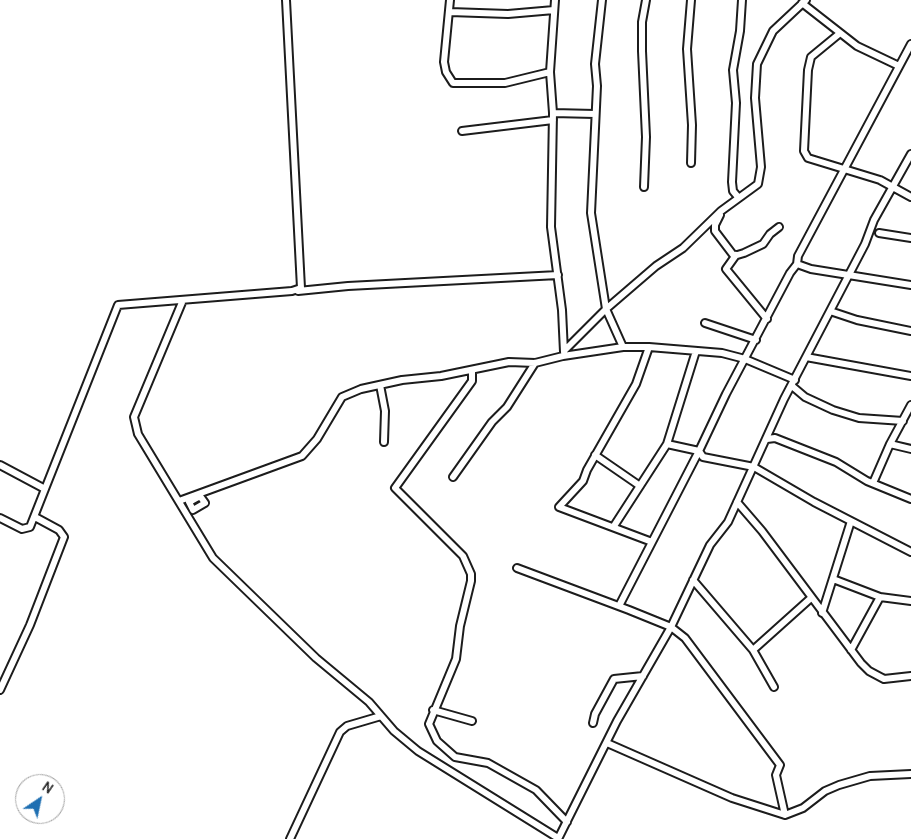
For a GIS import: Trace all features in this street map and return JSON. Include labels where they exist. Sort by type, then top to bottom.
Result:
[{"type":"street","points":[[286,0],[302,282],[301,288],[298,291]]},
{"type":"street","points":[[450,0],[444,62],[446,72],[452,82],[505,83],[550,72]]},
{"type":"street","points":[[555,0],[550,72],[553,116],[551,227],[558,274],[564,353]]},
{"type":"street","points":[[602,0],[596,40],[596,114],[592,213],[606,309],[623,347]]},
{"type":"street","points":[[644,187],[646,137],[642,22],[646,0]]},
{"type":"street","points":[[690,0],[686,49],[692,125],[691,164]]},
{"type":"street","points":[[738,198],[733,191],[732,182],[736,104],[733,70],[740,31],[742,0]]},
{"type":"street","points":[[564,353],[606,309],[656,266],[683,248],[723,210],[754,187],[760,180],[754,98],[756,64],[773,31],[804,2],[840,34],[875,56],[899,66]]},
{"type":"street","points":[[450,12],[508,14],[554,10]]},
{"type":"street","points":[[840,34],[811,57],[808,70],[804,151],[808,158],[894,186],[911,197]]},
{"type":"street","points":[[619,606],[745,359],[797,264],[798,256],[911,44]]},
{"type":"street","points":[[462,131],[553,116],[596,114]]},
{"type":"street","points":[[183,300],[134,417],[138,434],[213,558],[226,572],[244,586],[316,658],[370,702],[394,731],[418,751],[558,838],[642,676],[671,627],[710,545],[728,522],[806,357],[865,244],[874,220],[910,156]]},
{"type":"street","points":[[723,210],[715,225],[715,230],[736,256]]},
{"type":"street","points":[[767,319],[726,270],[736,256],[763,244],[770,234],[779,227]]},
{"type":"street","points":[[879,233],[911,238]]},
{"type":"street","points":[[797,264],[811,269],[911,284]]},
{"type":"street","points":[[0,518],[22,529],[30,527],[115,308],[121,304],[348,286],[558,274]]},
{"type":"street","points":[[830,311],[857,320],[911,331]]},
{"type":"street","points":[[706,323],[756,340]]},
{"type":"street","points":[[179,501],[302,456],[317,439],[342,397],[361,389],[509,362],[535,363],[564,353],[623,347],[649,347],[696,350],[745,359],[794,383],[805,396],[833,410],[859,418],[903,421]]},
{"type":"street","points":[[649,347],[636,384],[595,455],[583,481],[559,507],[614,526],[652,542]]},
{"type":"street","points":[[614,526],[667,444],[696,350]]},
{"type":"street","points":[[806,357],[911,376]]},
{"type":"street","points":[[454,477],[492,422],[507,407],[535,363]]},
{"type":"street","points":[[472,370],[472,382],[395,488],[463,556],[471,574],[460,626],[456,659],[429,724],[437,741],[455,757],[488,764],[536,790],[566,822]]},
{"type":"street","points":[[380,385],[385,411],[384,442]]},
{"type":"street","points":[[873,483],[890,444],[911,405]]},
{"type":"street","points":[[770,431],[775,438],[844,466],[873,483],[911,499]]},
{"type":"street","points":[[767,440],[775,438]]},
{"type":"street","points":[[667,444],[699,451],[703,457],[754,467],[911,552]]},
{"type":"street","points":[[890,444],[911,449]]},
{"type":"street","points":[[595,455],[640,486]]},
{"type":"street","points":[[0,465],[45,489]]},
{"type":"street","points":[[736,502],[762,531],[822,613],[869,671],[884,679],[911,676]]},
{"type":"street","points":[[0,690],[30,625],[64,536],[59,530],[35,517]]},
{"type":"street","points":[[822,613],[851,521]]},
{"type":"street","points":[[517,568],[671,627],[685,638],[779,762],[781,767],[776,775],[785,815]]},
{"type":"street","points":[[833,579],[880,596],[911,601]]},
{"type":"street","points":[[693,580],[753,650],[774,687]]},
{"type":"street","points":[[851,650],[880,596]]},
{"type":"street","points":[[753,650],[811,598]]},
{"type":"street","points":[[593,723],[595,714],[614,679],[642,676]]},
{"type":"street","points":[[434,710],[472,721]]},
{"type":"street","points":[[290,839],[340,732],[347,726],[381,716]]},
{"type":"street","points":[[608,743],[732,798],[785,815],[803,808],[826,791],[847,783],[880,774],[911,774]]}]
